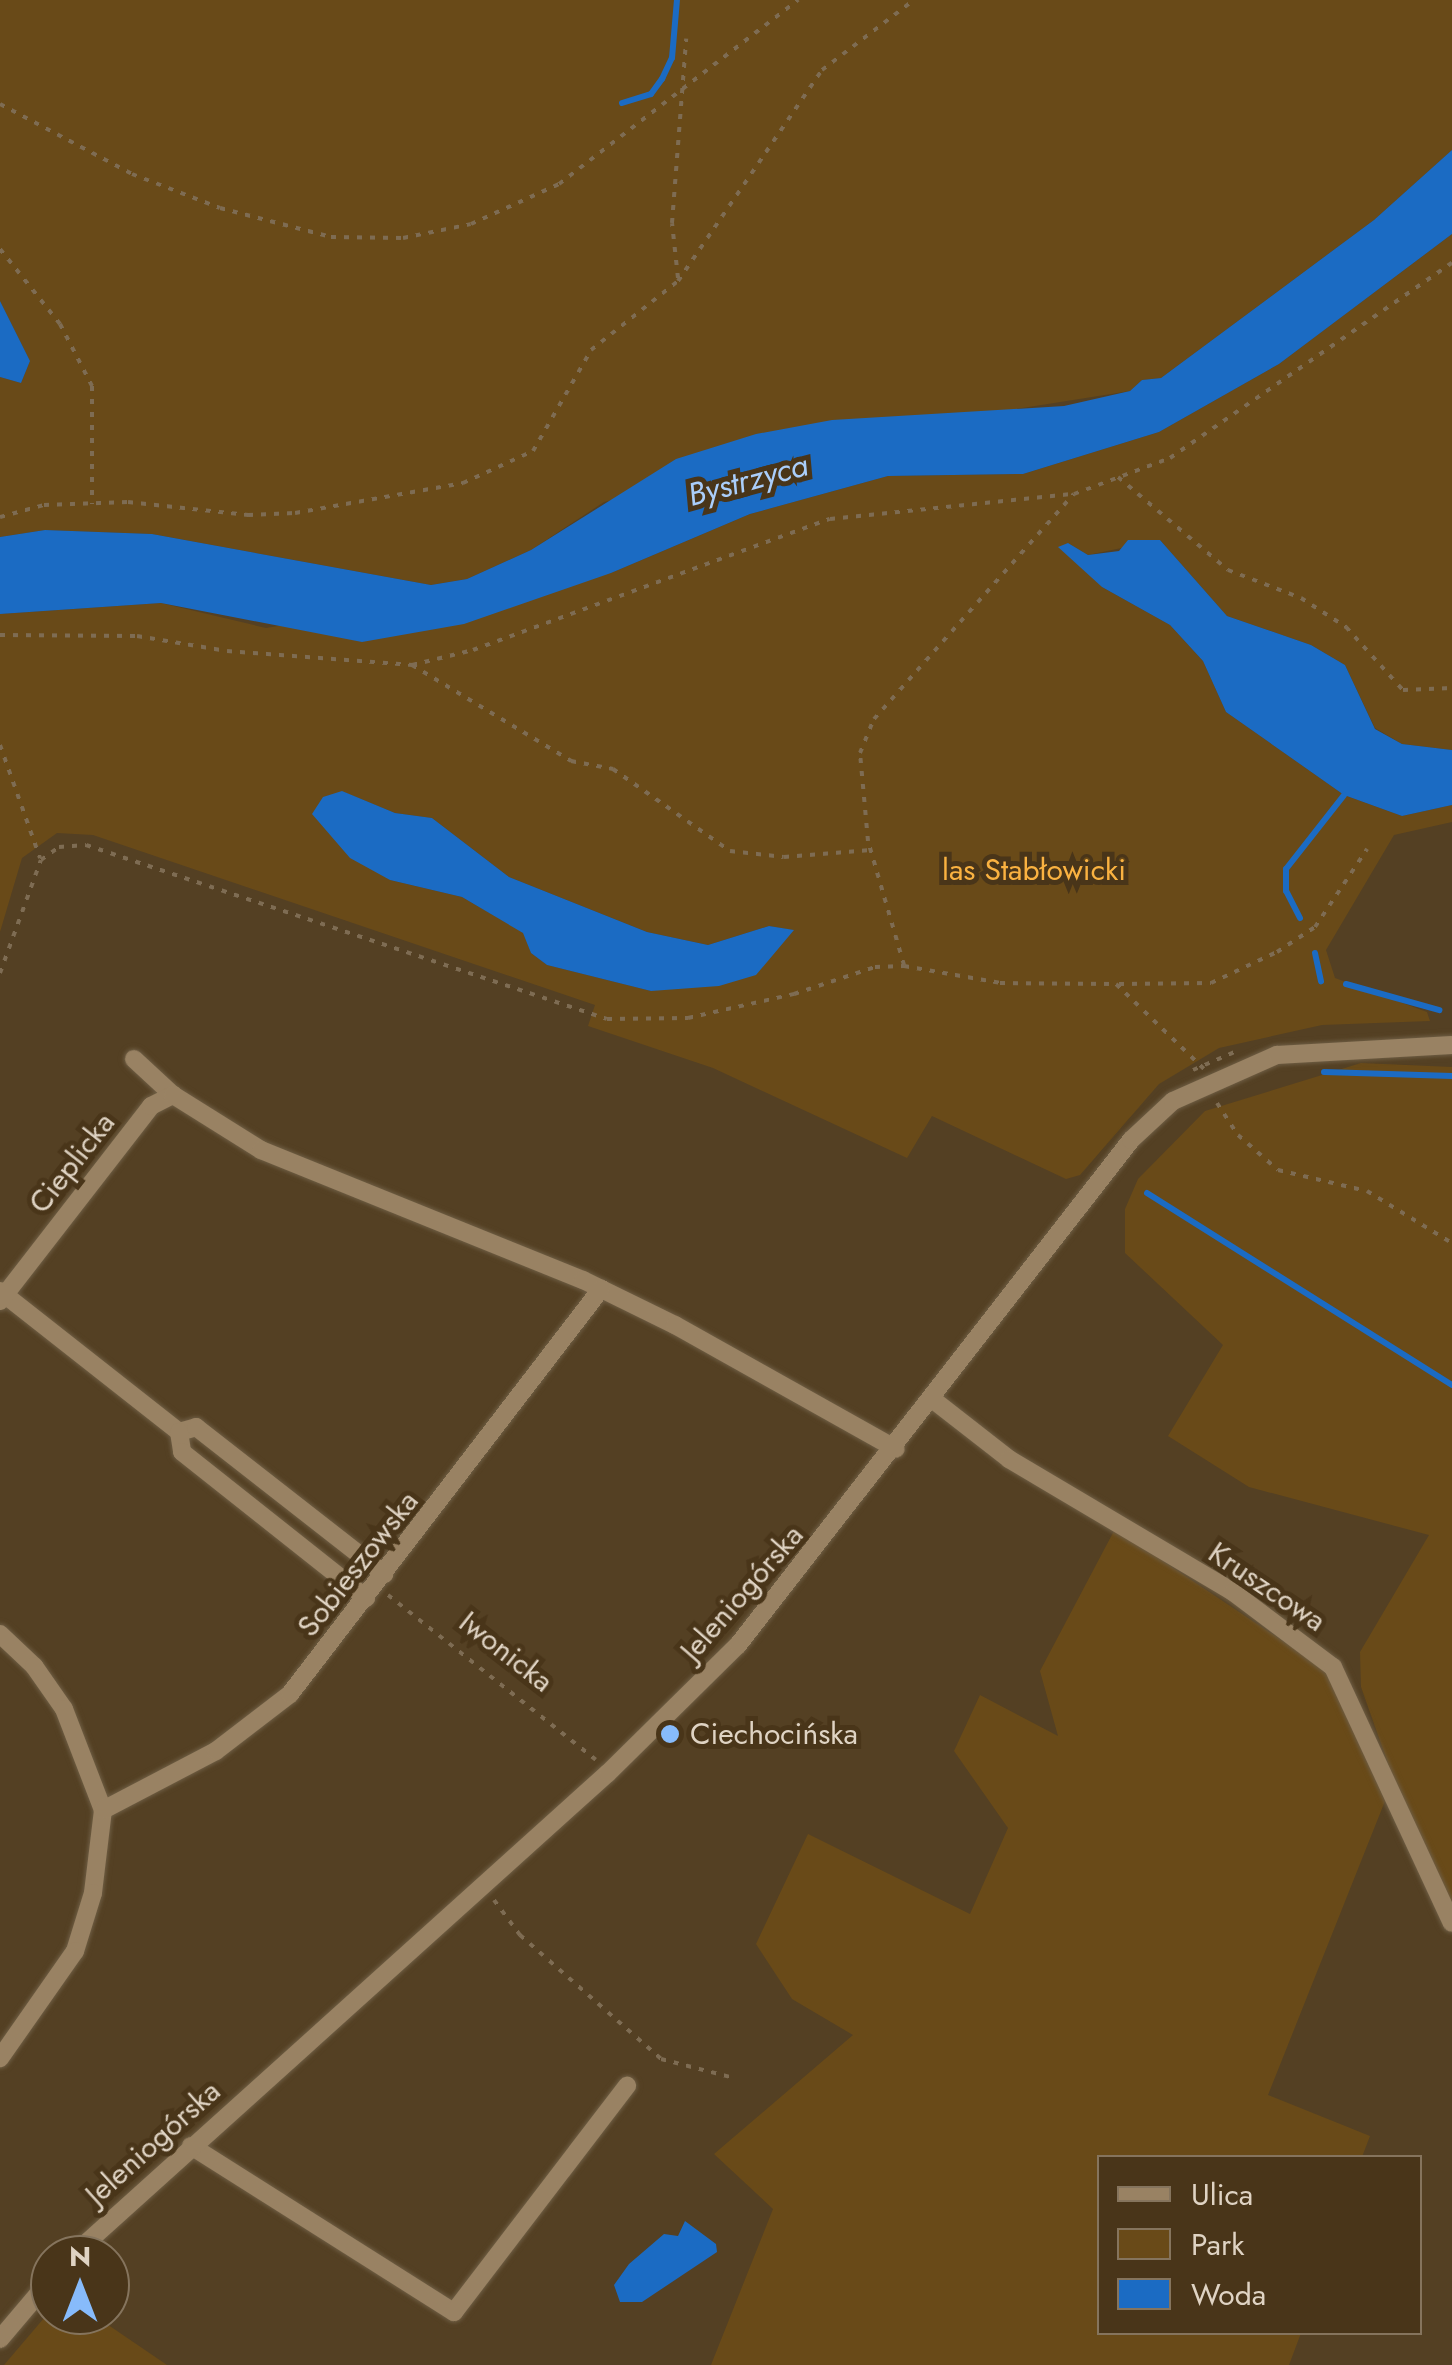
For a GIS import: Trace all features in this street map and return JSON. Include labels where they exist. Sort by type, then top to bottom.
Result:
[{"type":"street","name":"Jeleniogórska","points":[[95,2235],[482,1885],[738,1645],[896,1448],[1131,1140],[1173,1101],[1277,1055],[1452,1045]]},
{"type":"street","points":[[134,1059],[173,1095],[308,1172],[601,1289],[896,1448]]},
{"type":"street","name":"Cieplicka","points":[[2,1296],[152,1106],[173,1095]]},
{"type":"street","name":"Sobieszowska","points":[[102,1810],[188,1768],[290,1694],[601,1289]]},
{"type":"street","points":[[2,1296],[179,1432],[182,1452],[376,1586]]},
{"type":"street","name":"Kruszcowa","points":[[932,1400],[1009,1459],[1233,1592],[1334,1667],[1452,1923]]},
{"type":"street","points":[[179,1432],[196,1427],[376,1586]]},
{"type":"street","points":[[0,1634],[34,1666],[64,1709],[102,1810],[93,1893],[75,1951],[0,2058]]},
{"type":"street","points":[[191,2146],[454,2312],[627,2086]]},
{"type":"street","points":[[0,2339],[30,2304]]},
{"type":"path","points":[[0,104],[132,174],[220,208],[332,237],[404,238],[471,224],[559,184],[686,92],[798,0]]},
{"type":"path","points":[[0,518],[44,506],[92,504],[295,514],[463,483],[533,451],[591,350],[678,281],[822,70],[914,0]]},
{"type":"path","points":[[678,281],[672,223],[686,92],[686,39]]},
{"type":"path","points":[[0,249],[60,324],[92,386],[92,504]]},
{"type":"path","points":[[0,635],[120,635],[227,651],[412,665],[550,626],[702,562],[830,520],[1074,494],[1170,458],[1452,262]]},
{"type":"path","points":[[1118,478],[1228,570],[1301,598],[1346,628],[1403,690],[1452,688]]},
{"type":"path","points":[[904,966],[871,850],[860,754],[874,719],[1074,494]]},
{"type":"path","points":[[412,665],[571,761],[613,769],[730,851],[784,858],[871,850]]},
{"type":"path","points":[[0,745],[41,860]]},
{"type":"path","points":[[0,973],[41,860],[59,847],[86,845],[607,1019],[688,1018],[794,994],[875,966],[904,966],[1000,983],[1211,983],[1277,952],[1316,927],[1367,848]]},
{"type":"path","points":[[1116,984],[1204,1069]]},
{"type":"path","points":[[1204,1100],[1215,1094],[1238,1135],[1278,1170],[1367,1190],[1452,1243]]},
{"type":"path","name":"Iwonicka","points":[[376,1586],[600,1764]]},
{"type":"path","points":[[482,1885],[520,1935],[662,2059],[734,2078]]},
{"type":"green space","points":[[0,0],[1452,0],[1452,150],[1374,220],[1161,378],[1142,380],[1130,391],[966,417],[604,502],[531,550],[467,579],[431,585],[152,534],[45,530],[0,537],[0,377],[21,383],[30,361],[0,301]]},
{"type":"green space","name":"las Stabłowicki","points":[[1452,234],[1452,750],[1402,744],[1375,728],[1345,665],[1311,645],[1227,616],[1160,540],[1088,555],[1068,543],[1102,587],[1170,625],[1203,661],[1226,712],[1344,795],[1402,816],[1452,805],[1452,822],[1394,835],[1326,950],[1335,978],[1427,1012],[1430,1021],[1322,1025],[1219,1048],[1159,1084],[1080,1175],[1066,1179],[932,1116],[907,1158],[713,1068],[588,1026],[595,1005],[93,835],[57,833],[22,858],[0,932],[0,614],[161,603],[266,628],[611,573],[750,514],[888,476],[1023,474],[1159,432],[1279,364]],"holes":[[[341,791],[395,813],[432,818],[509,877],[647,932],[708,945],[769,926],[793,930],[651,991],[547,965],[531,953],[524,933],[462,897],[390,880]]]},
{"type":"green space","points":[[1361,1063],[1452,1067],[1452,1902],[1390,1769],[1361,1687],[1360,1652],[1429,1535],[1249,1487],[1168,1436],[1223,1345],[1125,1253],[1125,1209],[1138,1179],[1205,1111]]},
{"type":"green space","points":[[1115,1529],[1326,1670],[1385,1801],[1268,2095],[1370,2136],[1363,2155],[1097,2155],[1097,2335],[1300,2335],[1289,2365],[711,2365],[773,2209],[714,2154],[853,2035],[792,1999],[756,1944],[808,1834],[970,1914],[1008,1828],[954,1751],[980,1695],[1058,1736],[1040,1671]]},
{"type":"green space","points":[[30,2334],[123,2335],[167,2365],[4,2365]]},
{"type":"water","name":"Bystrzyca","points":[[1452,150],[1452,234],[1279,364],[1159,432],[1023,474],[888,476],[750,514],[611,573],[464,624],[362,642],[161,603],[0,614],[0,537],[45,530],[152,534],[431,585],[467,579],[531,550],[676,459],[756,434],[832,420],[1064,406],[1130,391],[1142,380],[1161,378],[1374,220]]},
{"type":"water","points":[[0,301],[30,361],[21,383],[0,377]]},
{"type":"water","points":[[1128,540],[1160,540],[1227,616],[1311,645],[1345,665],[1375,729],[1402,744],[1452,750],[1452,805],[1402,816],[1344,795],[1226,712],[1203,661],[1170,625],[1102,587],[1058,547],[1068,543],[1088,555],[1119,551]]},
{"type":"water","points":[[342,791],[395,813],[432,818],[509,877],[647,932],[708,945],[769,926],[794,930],[756,975],[719,986],[651,991],[547,965],[531,953],[523,933],[462,897],[390,880],[350,858],[312,814],[323,797]]},
{"type":"water","points":[[685,2221],[716,2244],[717,2252],[642,2302],[620,2302],[614,2285],[629,2264],[664,2234],[678,2236]]},
{"type":"waterway","points":[[622,103],[651,94],[662,79],[672,58],[677,0]]},
{"type":"waterway","points":[[1300,918],[1286,891],[1286,869],[1344,795]]},
{"type":"waterway","points":[[1315,953],[1321,981]]},
{"type":"waterway","points":[[1346,984],[1439,1010]]},
{"type":"waterway","points":[[1324,1072],[1452,1076]]},
{"type":"waterway","points":[[1147,1193],[1452,1385]]},
{"type":"place","name":"Ciechocińska","points":[[670,1734]]}]
